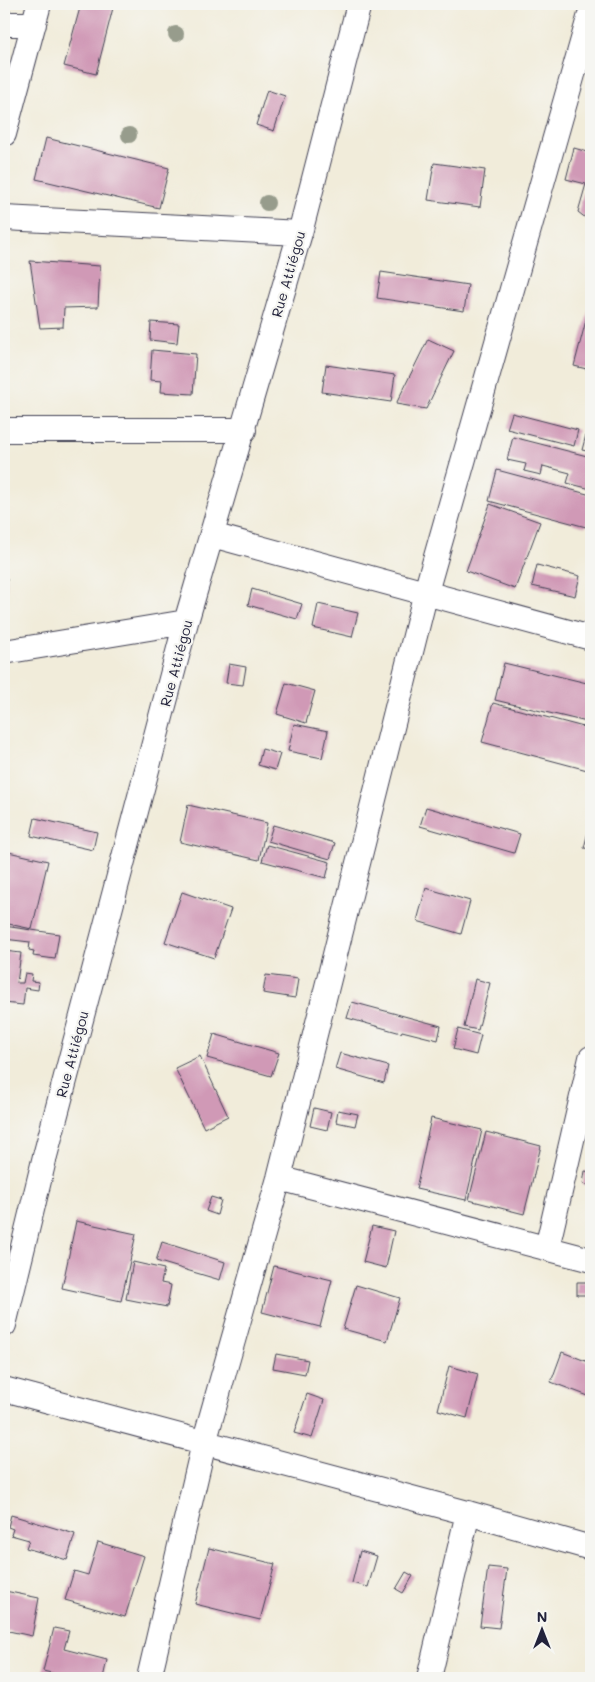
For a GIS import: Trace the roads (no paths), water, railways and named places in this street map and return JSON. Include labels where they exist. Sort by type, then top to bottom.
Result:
[{"type":"street","name":"Rue Attiégou","points":[[4,1325],[12,1255],[45,1156],[186,622],[244,430],[300,233],[359,4]]},
{"type":"street","points":[[149,1678],[204,1443],[279,1178],[426,592],[591,11]]},
{"type":"street","points":[[4,24],[36,14]]},
{"type":"street","points":[[4,134],[36,14]]},
{"type":"street","points":[[4,218],[300,233]]},
{"type":"street","points":[[4,430],[244,430]]},
{"type":"street","points":[[212,535],[591,638]]},
{"type":"street","points":[[4,652],[186,622]]},
{"type":"street","points":[[547,1248],[591,1058]]},
{"type":"street","points":[[279,1178],[591,1260]]},
{"type":"street","points":[[4,1389],[468,1512],[591,1548]]},
{"type":"street","points":[[429,1678],[468,1512]]}]
